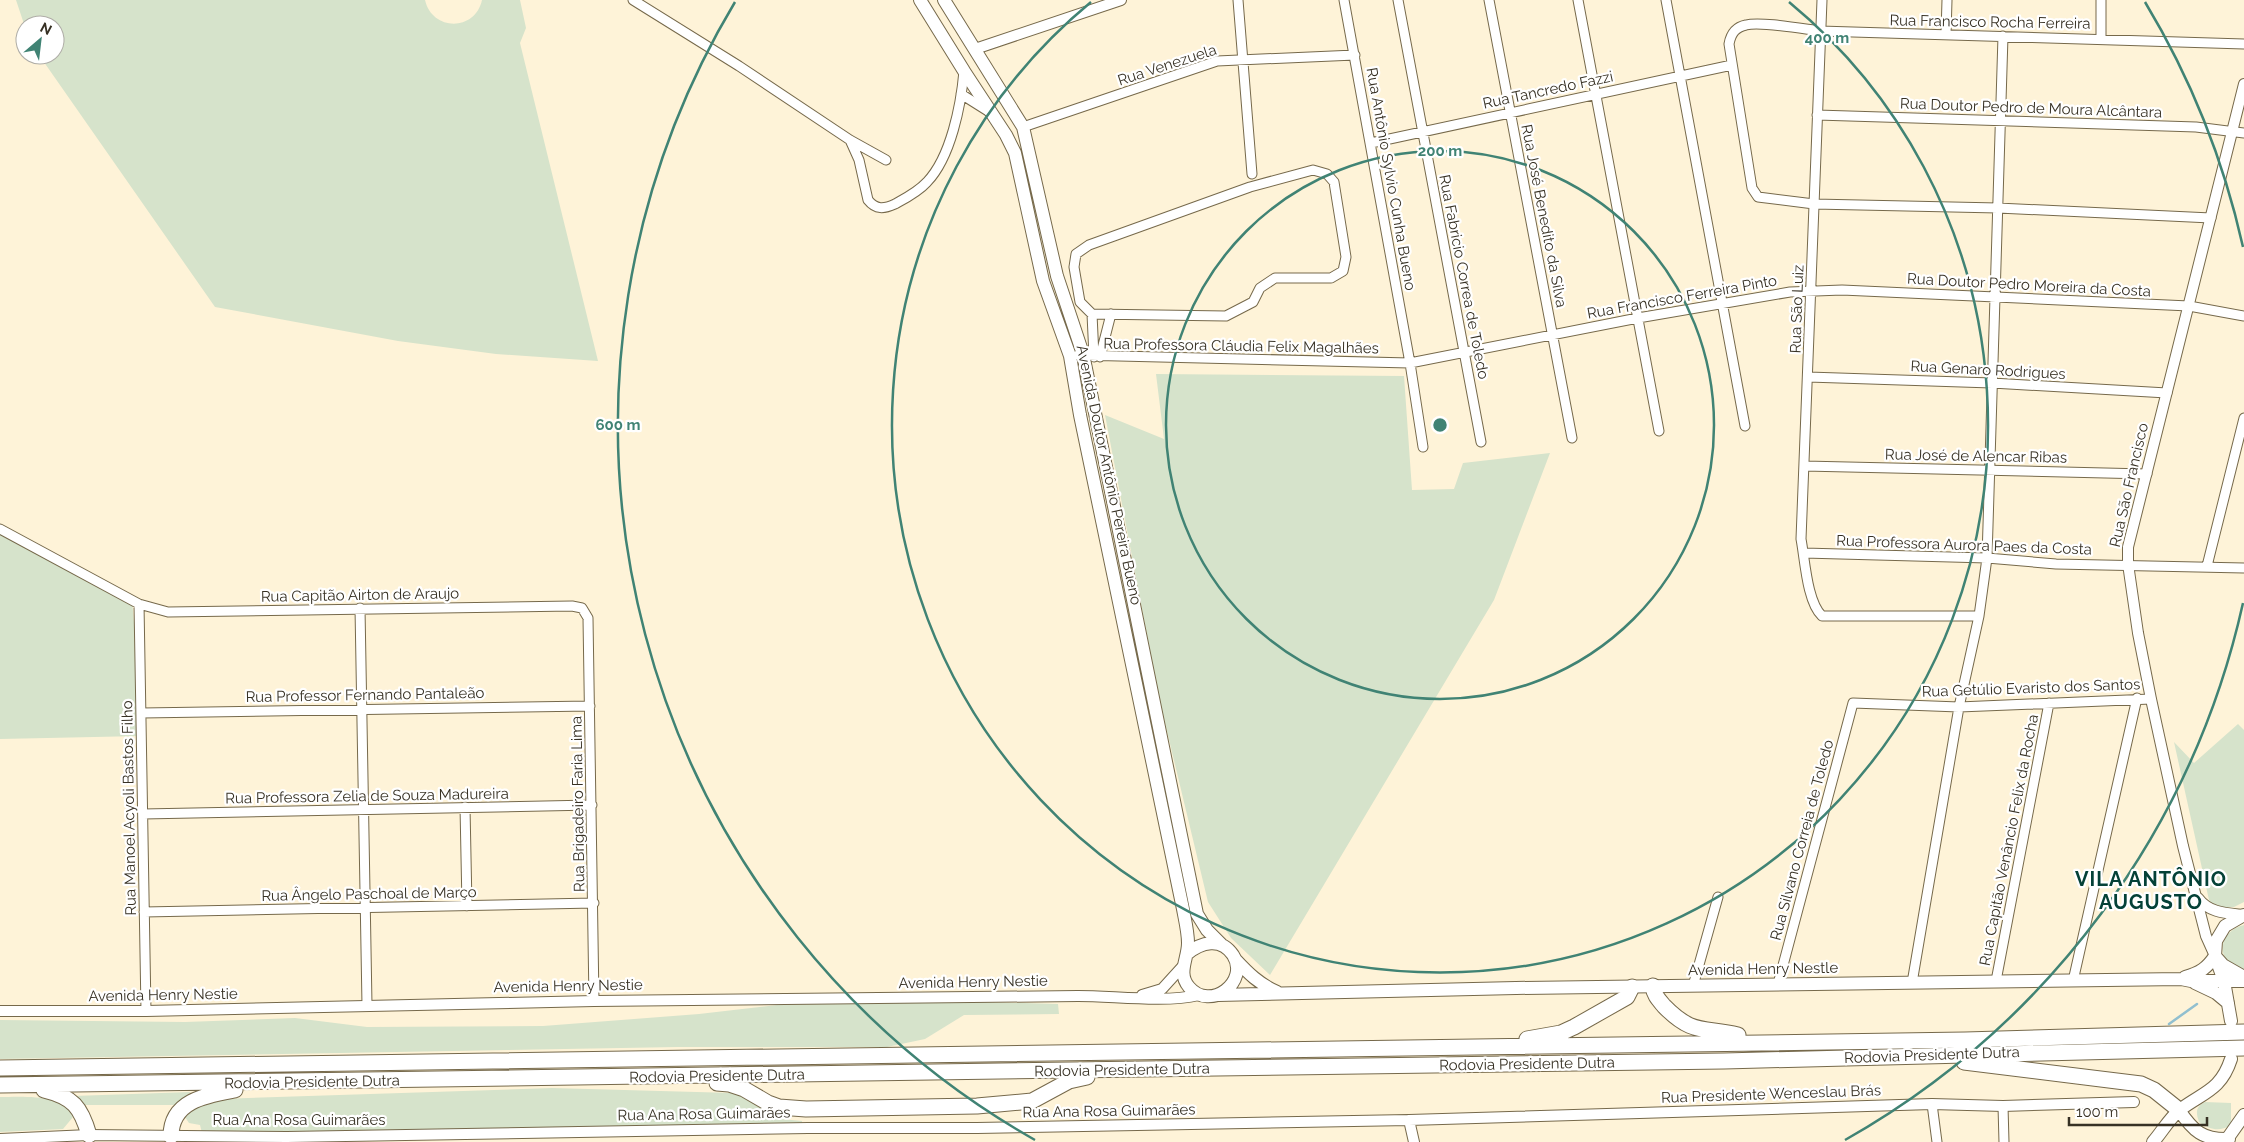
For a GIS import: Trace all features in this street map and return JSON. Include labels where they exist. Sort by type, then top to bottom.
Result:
[{"type":"highway","points":[[1653,986],[1656,997],[1673,1015],[1689,1026],[1703,1031],[1730,1034],[1760,1042]]},
{"type":"highway","points":[[1484,1047],[1561,1033],[1615,1005],[1627,997],[1632,987]]},
{"type":"highway","name":"Rodovia Presidente Dutra","points":[[0,1068],[1138,1050],[1965,1040],[2244,1032]]},
{"type":"highway","name":"Rodovia Presidente Dutra","points":[[0,1086],[1724,1061],[2244,1048]]},
{"type":"highway","points":[[1923,1056],[2141,1084],[2154,1090],[2179,1110]]},
{"type":"highway","points":[[648,1076],[730,1084],[779,1107],[825,1109],[977,1106],[1032,1101],[1069,1080],[1120,1070]]},
{"type":"highway","points":[[171,1136],[174,1120],[192,1101],[201,1096],[281,1083]]},
{"type":"highway","points":[[0,1086],[42,1090],[60,1094],[79,1108],[85,1120],[88,1135]]},
{"type":"main road","name":"Avenida Doutor Antônio Pereira Bueno","points":[[920,0],[958,63],[992,113],[1015,153],[1043,281],[1087,356],[1080,415],[1183,909],[1188,942],[1187,954]]},
{"type":"main road","name":"Avenida Doutor Antônio Pereira Bueno","points":[[944,0],[1023,127],[1052,260],[1087,356],[1197,914],[1207,930],[1222,945]]},
{"type":"main road","points":[[958,43],[974,48],[971,64],[958,63],[958,43]]},
{"type":"main road","points":[[992,113],[1006,126],[1023,127]]},
{"type":"main road","points":[[2231,1021],[2224,981],[2215,956],[2216,941],[2225,926],[2244,915]]},
{"type":"main road","points":[[1235,959],[1237,970],[1235,981],[1228,990],[1209,997],[1199,995],[1187,983],[1182,967],[1187,954],[1197,945],[1210,942],[1222,945],[1258,981],[1282,994]]},
{"type":"main road","points":[[2215,956],[2223,965],[2244,979]]},
{"type":"main road","points":[[2186,980],[2200,973],[2215,956]]},
{"type":"main road","name":"Avenida Henry Nestle","points":[[1218,995],[1778,984],[2224,981],[2244,979]]},
{"type":"main road","points":[[2186,980],[2204,985],[2228,1003]]},
{"type":"main road","points":[[2153,1142],[2179,1110],[2215,1088],[2225,1074],[2231,1060]]},
{"type":"main road","points":[[2179,1110],[2186,1121],[2204,1136],[2214,1139],[2227,1140],[2244,1115]]},
{"type":"street","points":[[633,0],[739,66],[850,140],[886,160]]},
{"type":"street","points":[[974,48],[1121,0]]},
{"type":"street","points":[[1238,0],[1252,174]]},
{"type":"street","name":"Rua Antônio Sylvio Cunha Bueno","points":[[1344,0],[1410,363],[1423,447]]},
{"type":"street","name":"Rua Fabricio Correa de Toledo","points":[[1398,0],[1481,442]]},
{"type":"street","name":"Rua José Benedito da Silva","points":[[1489,0],[1572,438]]},
{"type":"street","points":[[1578,0],[1659,431]]},
{"type":"street","points":[[1666,0],[1745,426]]},
{"type":"street","name":"Rua São Luiz","points":[[1822,0],[1801,539],[1810,591],[1816,610],[1822,616],[1979,616]]},
{"type":"street","points":[[1946,34],[1947,0]]},
{"type":"street","points":[[2100,38],[2101,0]]},
{"type":"street","name":"Rua Francisco Rocha Ferreira","points":[[1732,65],[1729,44],[1731,35],[1736,29],[1751,24],[1820,31],[2100,38],[2244,44]]},
{"type":"street","points":[[1912,983],[1959,706],[1979,616],[1987,558],[2003,36]]},
{"type":"street","name":"Rua Venezuela","points":[[1023,127],[1217,61],[1355,55]]},
{"type":"street","points":[[850,140],[859,160],[868,200],[877,208],[887,207],[909,197],[928,182],[948,147],[961,94],[958,63]]},
{"type":"street","points":[[1732,65],[1752,188],[1758,197],[1814,204],[1998,208],[2211,218]]},
{"type":"street","name":"Rua Tancredo Fazzi","points":[[1371,143],[1732,65]]},
{"type":"street","name":"Rua São Francisco","points":[[2215,956],[2206,936],[2183,846],[2151,698],[2138,633],[2128,564],[2128,547],[2244,84]]},
{"type":"street","points":[[961,94],[992,113]]},
{"type":"street","name":"Rua Doutor Pedro de Moura Alcântara","points":[[1818,115],[2186,127],[2244,133]]},
{"type":"street","points":[[1313,170],[1327,174],[1334,182],[1346,258],[1343,271],[1331,278],[1275,278],[1260,288],[1254,302],[1226,316],[1111,314],[1092,314],[1080,302],[1074,267],[1076,254],[1088,245],[1250,187],[1313,170]]},
{"type":"street","name":"Rua Doutor Pedro Moreira da Costa","points":[[1812,291],[1842,290],[1995,296],[2189,306],[2244,316]]},
{"type":"street","name":"Rua Francisco Ferreira Pinto","points":[[1410,363],[1638,318],[1790,292],[1812,291]]},
{"type":"street","points":[[1087,356],[1092,314]]},
{"type":"street","points":[[1087,356],[1111,314]]},
{"type":"street","name":"Rua Professora Cláudia Felix Magalhães","points":[[1087,356],[1410,363]]},
{"type":"street","name":"Rua Genaro Rodrigues","points":[[1808,377],[1992,383],[2167,393]]},
{"type":"street","points":[[2207,566],[2244,418]]},
{"type":"street","name":"Rua José de Alencar Ribas","points":[[1804,466],[2147,474]]},
{"type":"street","name":"Rua Capitão Airton de Araujo","points":[[0,529],[139,604],[168,612],[360,608],[572,606],[582,608]]},
{"type":"street","name":"Rua Professora Aurora Paes da Costa","points":[[1804,553],[1987,558],[2056,564],[2128,564],[2244,568]]},
{"type":"street","name":"Rua Manoel Acyoli Bastos Filho","points":[[139,604],[146,1012]]},
{"type":"street","points":[[360,608],[367,1005]]},
{"type":"street","name":"Rua Brigadeiro Faria Lima","points":[[582,608],[588,618],[594,903],[594,1001]]},
{"type":"street","points":[[2073,981],[2137,698]]},
{"type":"street","name":"Rua Getúlio Evaristo dos Santos","points":[[1852,703],[1959,706],[2151,698]]},
{"type":"street","name":"Rua Silvano Correia de Toledo","points":[[1778,984],[1852,703]]},
{"type":"street","name":"Rua Capitão Venâncio Felix da Rocha","points":[[1996,982],[2049,703]]},
{"type":"street","name":"Rua Professor Fernando Pantaleão","points":[[142,713],[590,706]]},
{"type":"street","name":"Rua Professora Zelia de Souza Madureira","points":[[142,814],[592,805]]},
{"type":"street","points":[[465,807],[467,906]]},
{"type":"street","points":[[1694,986],[1718,897]]},
{"type":"street","points":[[2197,897],[2211,909],[2244,915]]},
{"type":"street","name":"Rua Ângelo Paschoal de Março","points":[[144,912],[594,903]]},
{"type":"street","points":[[1136,997],[1162,989],[1182,967]]},
{"type":"street","name":"Avenida Henry Nestie","points":[[0,1011],[146,1012],[367,1005],[594,1001],[1068,996],[1188,997],[1199,995]]},
{"type":"street","name":"Rua Presidente Wenceslau Brás","points":[[1409,1120],[1932,1104],[2003,1106],[2134,1102]]},
{"type":"street","points":[[1932,1104],[1937,1142]]},
{"type":"street","points":[[2003,1106],[2004,1142]]},
{"type":"street","points":[[1409,1120],[1414,1142]]},
{"type":"street","name":"Rua Ana Rosa Guimarães","points":[[0,1139],[88,1135],[287,1137],[1409,1120]]},
{"type":"green space","points":[[16,0],[425,0],[429,10],[436,18],[454,24],[471,18],[478,10],[482,0],[520,0],[526,28],[520,43],[598,361],[496,354],[398,341],[215,307],[46,65],[65,65],[65,15],[21,15]]},
{"type":"green space","points":[[1156,374],[1404,376],[1412,490],[1454,489],[1463,463],[1550,453],[1494,600],[1270,975],[1231,938],[1208,902],[1159,698],[1105,415],[1164,439]]},
{"type":"green space","points":[[0,527],[132,600],[142,713],[141,736],[0,739]]},
{"type":"green space","points":[[2238,724],[2244,730],[2244,902],[2234,907],[2216,908],[2209,900],[2174,742],[2194,763]]},
{"type":"green space","points":[[2244,925],[2244,969],[2234,966],[2228,961],[2224,955],[2223,948],[2228,934],[2235,928]]},
{"type":"green space","points":[[837,998],[1058,1004],[1059,1014],[964,1015],[925,1039],[887,1047],[678,1047],[0,1059],[0,1020],[185,1022],[295,1018],[367,1027],[543,1026],[699,1014]]},
{"type":"green space","points":[[552,1088],[733,1093],[749,1098],[781,1119],[802,1121],[802,1125],[202,1133],[200,1125],[189,1123],[185,1117],[199,1105],[218,1099]]},
{"type":"green space","points":[[191,1092],[175,1105],[85,1105],[73,1096]]},
{"type":"green space","points":[[0,1097],[30,1097],[52,1100],[69,1109],[73,1117],[63,1129],[0,1132]]},
{"type":"green space","points":[[2205,1102],[2231,1103],[2231,1125],[2223,1129],[2215,1129],[2199,1122],[2197,1110]]},
{"type":"waterway","points":[[2169,1024],[2197,1004]]},
{"type":"district","name":"VILA ANTÔNIO AUGUSTO","points":[[2151,890]]}]
